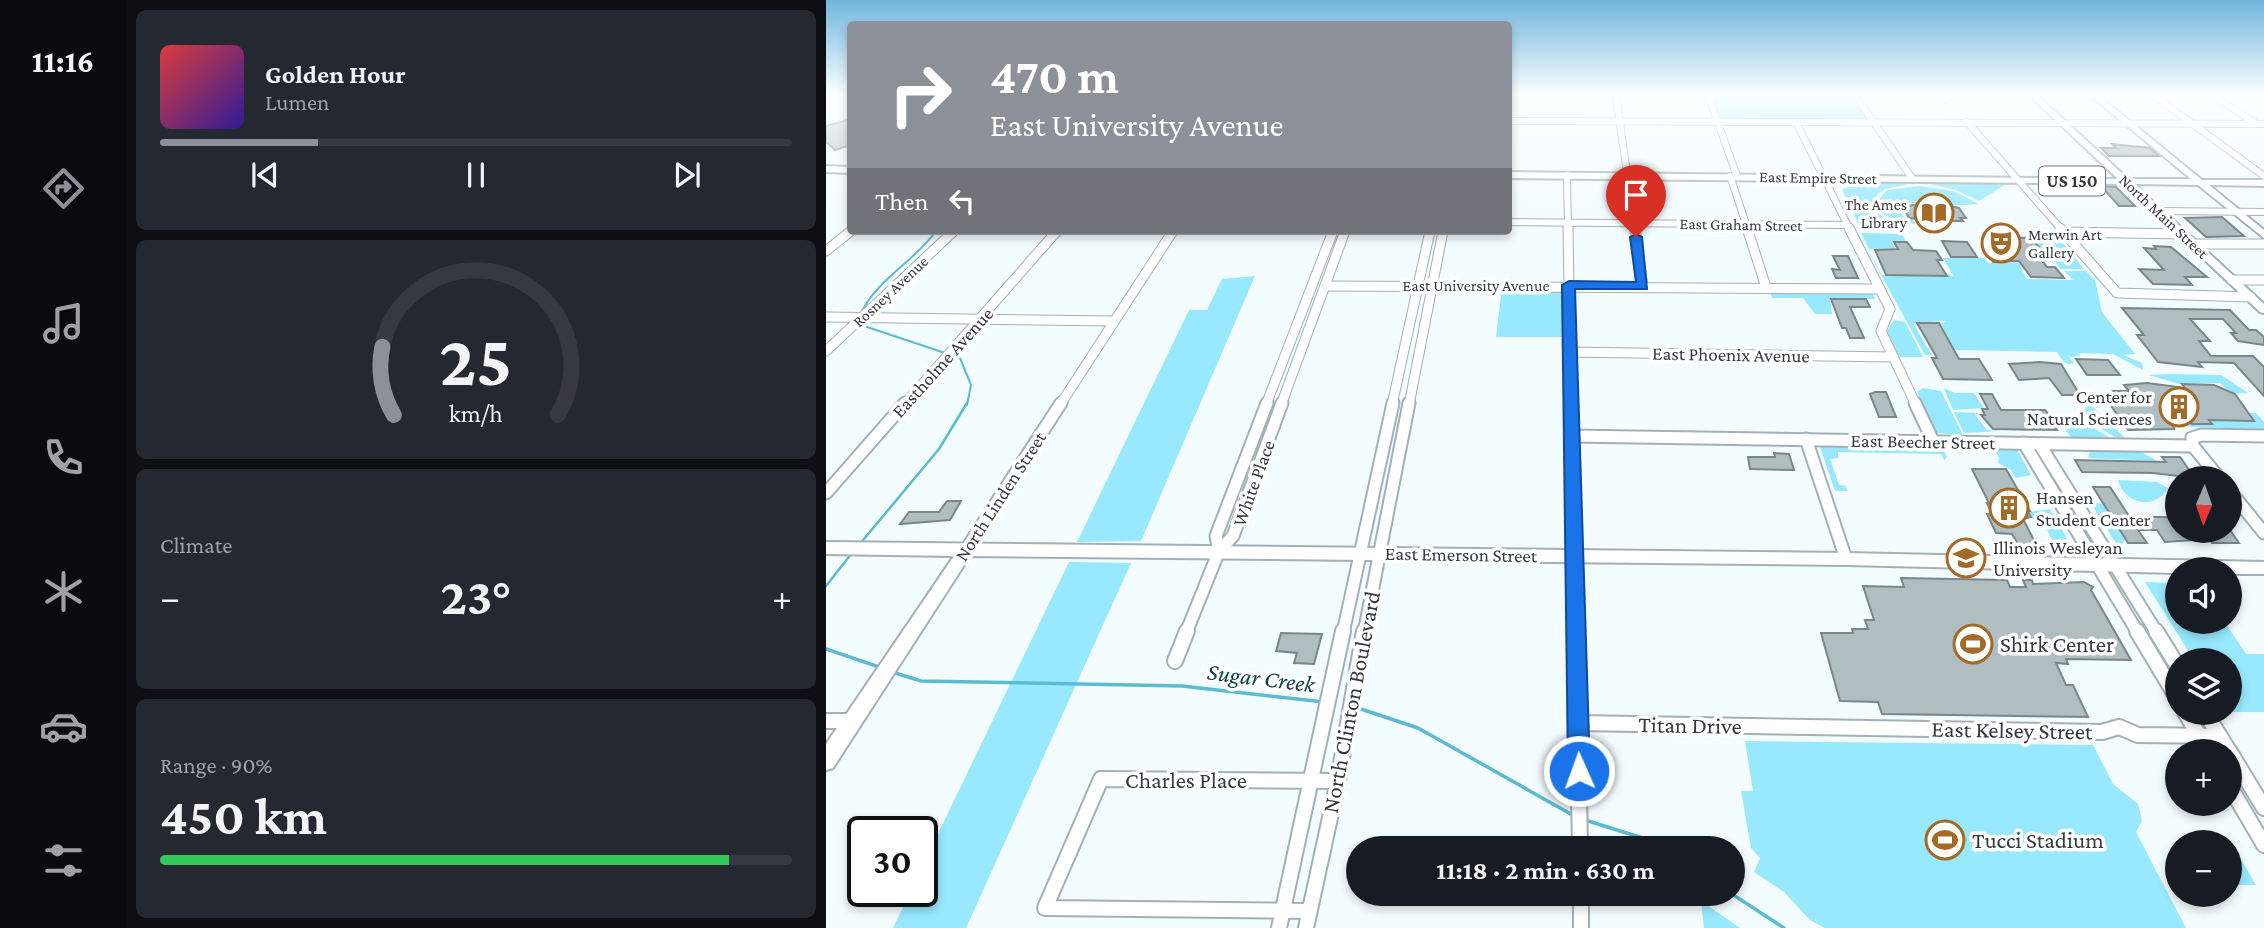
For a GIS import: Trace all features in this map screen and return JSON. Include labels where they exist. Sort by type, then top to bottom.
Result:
[{"type":"main road","name":"North Main Street","points":[[2080,138],[2264,310]]},
{"type":"main road","points":[[2148,138],[2264,234]]},
{"type":"main road","points":[[827,170],[847,170]]},
{"type":"main road","name":"East Empire Street","points":[[1512,175],[2127,182]]},
{"type":"main road","name":"US 150","points":[[2127,182],[2264,183]]},
{"type":"main road","name":"East Emerson Street","points":[[834,548],[1846,559],[2264,568]]},
{"type":"main road","name":"North Linden Street","points":[[826,761],[965,551]]},
{"type":"street","points":[[1622,138],[1643,286]]},
{"type":"street","points":[[1723,138],[1744,223],[1766,287]]},
{"type":"street","points":[[1804,138],[1891,312],[1881,331],[1933,441]]},
{"type":"street","points":[[1884,138],[1912,178]]},
{"type":"street","points":[[1981,138],[2117,293],[2251,297]]},
{"type":"street","points":[[2212,138],[2264,176]]},
{"type":"street","points":[[1567,175],[1580,836]]},
{"type":"street","points":[[2159,211],[2264,212]]},
{"type":"street","name":"East Graham Street","points":[[1512,222],[1847,225]]},
{"type":"street","points":[[2062,232],[2183,234]]},
{"type":"street","points":[[826,251],[847,234]]},
{"type":"street","name":"Rosney Avenue","points":[[826,351],[950,235]]},
{"type":"street","name":"Eastholme Avenue","points":[[826,493],[1053,235]]},
{"type":"street","name":"North Linden Street","points":[[965,551],[1170,235]]},
{"type":"street","name":"White Place","points":[[1219,551],[1216,536],[1331,235]]},
{"type":"street","name":"White Place","points":[[1175,661],[1219,551],[1233,536],[1344,235]]},
{"type":"street","name":"North Clinton Boulevard","points":[[1279,928],[1429,235]]},
{"type":"street","name":"North Clinton Boulevard","points":[[1306,928],[1338,781],[1442,235]]},
{"type":"street","points":[[2194,244],[2264,244]]},
{"type":"street","points":[[2232,280],[2264,280]]},
{"type":"street","points":[[1312,285],[1320,282],[1325,286]]},
{"type":"street","name":"East University Avenue","points":[[1325,286],[1569,285],[1879,289]]},
{"type":"street","points":[[826,317],[1114,321]]},
{"type":"street","points":[[1404,351],[1419,351]]},
{"type":"street","name":"East Phoenix Avenue","points":[[1570,352],[1893,357]]},
{"type":"street","points":[[1274,385],[1288,385]]},
{"type":"street","name":"White Place","points":[[1264,411],[1279,411]]},
{"type":"street","points":[[1386,434],[1403,434]]},
{"type":"street","name":"East Beecher Street","points":[[1571,436],[2193,446],[2192,438],[2202,435],[2264,436]]},
{"type":"street","points":[[1806,439],[1846,559]]},
{"type":"street","points":[[2024,443],[2165,678]]},
{"type":"street","points":[[2040,445],[2167,648]]},
{"type":"street","points":[[2193,446],[2209,466]]},
{"type":"street","points":[[2242,506],[2264,533]]},
{"type":"street","points":[[826,721],[852,721]]},
{"type":"street","name":"Titan Drive","points":[[1578,723],[1802,727]]},
{"type":"street","points":[[2193,725],[2201,739]]},
{"type":"street","points":[[2214,725],[2222,739]]},
{"type":"street","name":"East Kelsey Street","points":[[1802,727],[2102,732],[2119,727],[2138,735],[2220,736]]},
{"type":"street","points":[[2242,772],[2264,808]]},
{"type":"street","name":"Charles Place","points":[[1283,910],[1045,908],[1101,779],[1338,781]]},
{"type":"street","points":[[2242,807],[2264,845]]},
{"type":"street","points":[[1581,906],[1581,928]]},
{"type":"street","points":[[1283,910],[1309,911]]},
{"type":"shaded area","points":[[1851,181],[1909,184],[1885,189],[1877,195],[1875,209],[1889,223],[1858,223],[1842,189],[1850,187]]},
{"type":"shaded area","points":[[1921,182],[2008,183],[1979,201],[1956,190]]},
{"type":"shaded area","points":[[1919,186],[1953,191],[1979,204],[1949,206],[1924,198],[1916,203],[1902,203],[1903,206],[1898,207],[1903,217],[1911,218],[1916,223],[1913,224],[1886,216],[1878,209],[1877,202],[1887,190]]},
{"type":"shaded area","points":[[1858,233],[1882,275],[1947,277],[1946,273],[1954,277],[1943,258],[1984,258],[1989,263],[2030,263],[2020,266],[2027,279],[2073,280],[2064,271],[2086,271],[2095,280],[2102,312],[2135,354],[2123,355],[2142,363],[2143,370],[2113,354],[2077,353],[2081,356],[2069,357],[2074,363],[2068,364],[2057,352],[1955,350],[1941,324],[1946,321],[1913,323],[1932,355],[1925,355]]},
{"type":"shaded area","points":[[1861,233],[1902,234],[1906,242],[1891,241],[1895,248],[1869,249]]},
{"type":"shaded area","points":[[2032,237],[2058,237],[2084,269],[2061,269],[2055,262],[2005,262],[2044,260],[2034,248],[2040,247]]},
{"type":"shaded area","points":[[1255,276],[1141,541],[1077,542],[1189,310],[1207,310],[1222,279]]},
{"type":"shaded area","points":[[1502,288],[1566,288],[1567,337],[1496,337]]},
{"type":"shaded area","points":[[1770,292],[1872,293],[1875,299],[1830,298],[1832,314],[1815,314],[1803,298],[1772,298]]},
{"type":"shaded area","points":[[1894,320],[1905,322],[1923,357],[1899,357],[1887,331]]},
{"type":"shaded area","points":[[2149,375],[2221,375],[2248,393],[2230,393],[2220,383],[2179,384]]},
{"type":"shaded area","points":[[1923,388],[1941,391],[1963,435],[1936,433],[1917,392]]},
{"type":"shaded area","points":[[1944,388],[1955,393],[1974,393],[1984,408],[1953,410]]},
{"type":"shaded area","points":[[2088,406],[2092,406],[2127,440],[2120,440],[2083,418],[2081,414]]},
{"type":"shaded area","points":[[1954,412],[1979,413],[1975,415],[1987,430],[2001,431],[1964,433]]},
{"type":"shaded area","points":[[2249,413],[2256,413],[2264,422],[2264,429],[2190,427],[2181,417],[2211,423],[2208,418],[2255,421]]},
{"type":"shaded area","points":[[2078,420],[2116,441],[2074,441],[2066,431]]},
{"type":"shaded area","points":[[2091,446],[2133,447],[2157,461],[2088,458]]},
{"type":"shaded area","points":[[1820,447],[1943,449],[1947,457],[1944,460],[1941,454],[1838,452],[1838,458],[1830,459],[1839,485],[1845,486],[1848,491],[1835,491]]},
{"type":"shaded area","points":[[1993,449],[2017,450],[2031,475],[2016,478],[2011,470],[1998,463],[1999,457]]},
{"type":"shaded area","points":[[2118,480],[2157,482],[2165,486],[2165,492],[2155,500],[2140,502],[2121,488]]},
{"type":"shaded area","points":[[2090,502],[2103,504],[2125,540],[2122,544],[2126,550],[2120,550]]},
{"type":"shaded area","points":[[2050,509],[2074,551],[2050,551],[2056,548],[2045,526],[2038,526],[2029,512]]},
{"type":"shaded area","points":[[1069,562],[1131,563],[966,928],[893,928],[903,907],[938,907],[938,834]]},
{"type":"shaded area","points":[[2145,582],[2165,583],[2165,614]]},
{"type":"shaded area","points":[[2178,634],[2233,634],[2242,648],[2186,648]]},
{"type":"shaded area","points":[[2242,648],[2246,654],[2264,654],[2264,712],[2242,712]]},
{"type":"shaded area","name":"Tucci Stadium","points":[[1745,741],[2093,745],[2113,784],[2138,804],[2142,821],[2136,832],[2165,888],[2165,907],[2175,907],[2186,928],[1825,928],[1810,920],[1784,892],[1754,872],[1760,858],[1751,848],[1741,791],[1753,791]]},
{"type":"shaded area","points":[[2242,861],[2256,885],[2242,885]]},
{"type":"shaded area","points":[[1702,906],[1708,906],[1740,928],[1704,928]]},
{"type":"building","points":[[826,138],[847,138],[847,146],[835,150],[826,142]]},
{"type":"building","points":[[2112,144],[2150,148],[2159,156],[2109,156],[2101,148],[2116,148]]},
{"type":"building","points":[[2101,186],[2116,187],[2135,206],[2119,206]]},
{"type":"building","name":"The Ames Library","points":[[1920,200],[1959,208],[1966,218],[1960,218],[1963,221],[1940,221],[1909,218],[1903,207],[1919,204]]},
{"type":"building","points":[[2222,217],[2244,236],[2206,237],[2185,218]]},
{"type":"building","points":[[1990,237],[2032,238],[2039,247],[2032,249],[2047,267],[2055,267],[2064,278],[2031,277],[2019,261],[1993,262],[1989,252],[2000,252]]},
{"type":"building","points":[[1942,241],[1967,242],[1977,257],[1951,257]]},
{"type":"building","points":[[1894,242],[1907,242],[1913,250],[1936,251],[1942,260],[1937,260],[1947,276],[1886,275],[1875,250],[1898,249]]},
{"type":"building","points":[[2154,246],[2171,247],[2207,277],[2185,277],[2192,285],[2153,284],[2139,269],[2164,270],[2144,248],[2156,249]]},
{"type":"building","points":[[1833,256],[1848,256],[1858,278],[1836,278],[1832,269],[1840,270]]},
{"type":"building","points":[[1831,299],[1866,299],[1870,307],[1850,307],[1864,338],[1850,338],[1846,328],[1842,328]]},
{"type":"building","points":[[2122,308],[2230,310],[2249,330],[2256,330],[2264,337],[2264,345],[2238,341],[2231,333],[2236,333],[2223,319],[2190,319],[2210,341],[2199,341],[2211,356],[2253,356],[2264,367],[2264,396],[2234,363],[2198,362],[2202,367],[2158,362],[2137,335],[2144,335]]},
{"type":"building","points":[[1917,323],[1939,323],[1959,359],[1979,359],[1992,380],[1943,379],[1932,358],[1937,358]]},
{"type":"building","points":[[2076,359],[2108,360],[2120,375],[2087,375]]},
{"type":"building","points":[[2009,364],[2061,364],[2080,395],[2062,395],[2049,378],[2019,380]]},
{"type":"building","name":"Center for Natural Sciences","points":[[2147,383],[2185,388],[2182,384],[2214,385],[2235,394],[2254,421],[2209,420],[2212,424],[2192,424],[2169,406],[2174,429],[2128,430],[2109,403],[2115,403],[2109,396],[2116,396],[2113,391],[2129,391],[2124,385]]},
{"type":"building","points":[[1886,392],[1896,417],[1879,417],[1870,394]]},
{"type":"building","points":[[1980,394],[1992,394],[2001,410],[2045,410],[2057,424],[2053,424],[2057,430],[1993,429],[1981,415],[1985,415],[1982,409],[1988,409]]},
{"type":"building","points":[[1774,453],[1789,454],[1794,470],[1750,469],[1748,457],[1775,457]]},
{"type":"building","points":[[2162,457],[2180,457],[2186,466],[2165,466],[2165,474],[2082,472],[2075,460],[2166,462]]},
{"type":"building","name":"Hansen Student Center","points":[[1972,469],[2006,469],[2030,511],[2027,510],[2031,517],[2023,519],[2038,548],[2020,548],[2012,534],[1996,533],[1987,514],[1992,514],[1989,503]]},
{"type":"building","points":[[2093,487],[2110,487],[2133,522],[2151,522],[2148,517],[2165,517],[2165,542],[2157,530],[2138,530],[2147,543],[2128,543]]},
{"type":"building","points":[[947,501],[961,501],[950,520],[900,524],[909,512],[939,512]]},
{"type":"building","name":"Shirk Center","points":[[1901,578],[2007,580],[2010,587],[2026,587],[2023,580],[2032,580],[2033,584],[2084,582],[2093,587],[2091,590],[2131,660],[2066,659],[2068,664],[2056,663],[2066,685],[2073,685],[2088,717],[1882,714],[1878,702],[1840,701],[1821,633],[1853,633],[1852,629],[1868,629],[1865,620],[1874,620],[1863,586],[1904,587]]},
{"type":"building","points":[[1281,633],[1322,634],[1314,664],[1294,663],[1297,653],[1276,651]]},
{"type":"waterway","name":"Sugar Creek","points":[[862,311],[887,279],[933,235]]},
{"type":"waterway","name":"Sugar Creek","points":[[867,327],[960,358],[971,385],[967,405]]},
{"type":"waterway","name":"Sugar Creek","points":[[859,545],[939,449],[967,403]]},
{"type":"waterway","name":"Sugar Creek","points":[[826,586],[852,553]]},
{"type":"waterway","name":"Sugar Creek","points":[[826,649],[879,667]]},
{"type":"waterway","name":"Sugar Creek","points":[[892,672],[921,681],[1182,686],[1324,702]]},
{"type":"waterway","name":"Sugar Creek","points":[[1355,707],[1418,728],[1576,817]]},
{"type":"waterway","name":"Sugar Creek","points":[[1585,820],[1636,836]]},
{"type":"waterway","name":"Sugar Creek","points":[[1745,902],[1784,928]]},
{"type":"place","name":"The Ames Library","points":[[1934,213]]},
{"type":"place","name":"Merwin Art Gallery","points":[[2001,243]]},
{"type":"place","name":"Center for Natural Sciences","points":[[2179,407]]},
{"type":"place","name":"Hansen Student Center","points":[[2009,508]]},
{"type":"place","name":"Illinois Wesleyan University","points":[[1966,558]]},
{"type":"place","name":"Shirk Center","points":[[1973,644]]},
{"type":"place","name":"Tucci Stadium","points":[[1945,840]]},
{"type":"route","points":[[1579,771],[1569,285],[1643,286],[1636,237]]}]
